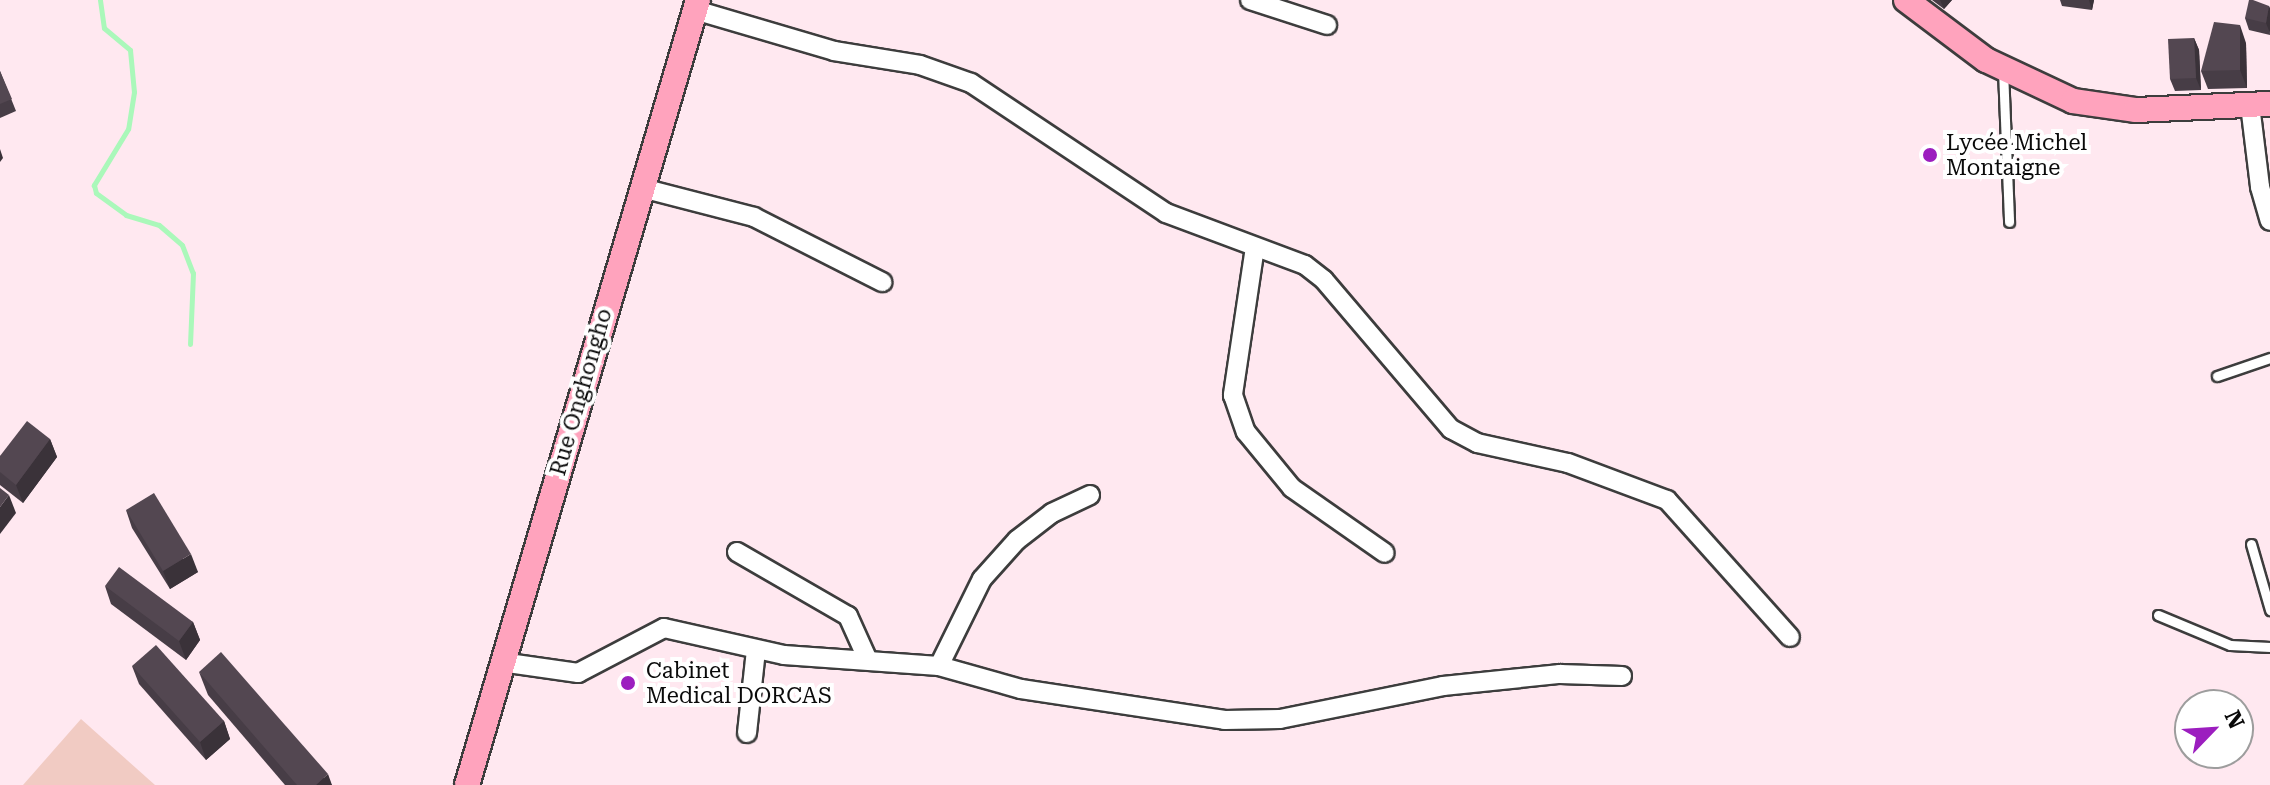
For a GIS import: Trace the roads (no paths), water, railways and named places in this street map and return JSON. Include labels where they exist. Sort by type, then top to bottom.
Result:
[{"type":"main road","points":[[1906,0],[2003,70],[2073,101],[2116,109],[2260,104]]},
{"type":"main road","name":"Rue Onghongho","points":[[467,785],[696,5]]},
{"type":"street","points":[[1250,0],[1327,25]]},
{"type":"street","points":[[696,5],[834,51],[920,65],[971,83],[1166,213],[1305,265],[1324,280],[1451,429],[1477,443],[1568,463],[1667,500],[1790,637]]},
{"type":"street","points":[[2260,104],[2260,187],[2270,221]]},
{"type":"street","points":[[642,188],[754,217],[882,282]]},
{"type":"street","points":[[1255,247],[1233,395],[1246,432],[1292,488],[1385,553]]},
{"type":"street","points":[[939,666],[982,579],[1017,540],[1052,513],[1090,495]]},
{"type":"street","points":[[737,552],[848,616],[867,658]]},
{"type":"street","points":[[501,662],[578,673],[664,628],[756,650],[939,666],[1021,689],[1225,720],[1280,719],[1443,686],[1560,674],[1622,676]]},
{"type":"street","points":[[747,733],[756,650]]},
{"type":"lane","points":[[2003,70],[2009,222]]},
{"type":"lane","points":[[2217,376],[2270,358]]},
{"type":"lane","points":[[2251,544],[2270,610]]},
{"type":"lane","points":[[2158,615],[2230,645],[2270,647]]},
{"type":"waterway","points":[[100,0],[104,28],[130,50],[134,92],[128,129],[94,185],[96,193],[126,215],[159,225],[182,245],[193,273],[190,344]]},
{"type":"place","name":"Lycée Michel Montaigne","points":[[1930,155]]},
{"type":"place","name":"Cabinet Medical DORCAS","points":[[628,683]]}]
